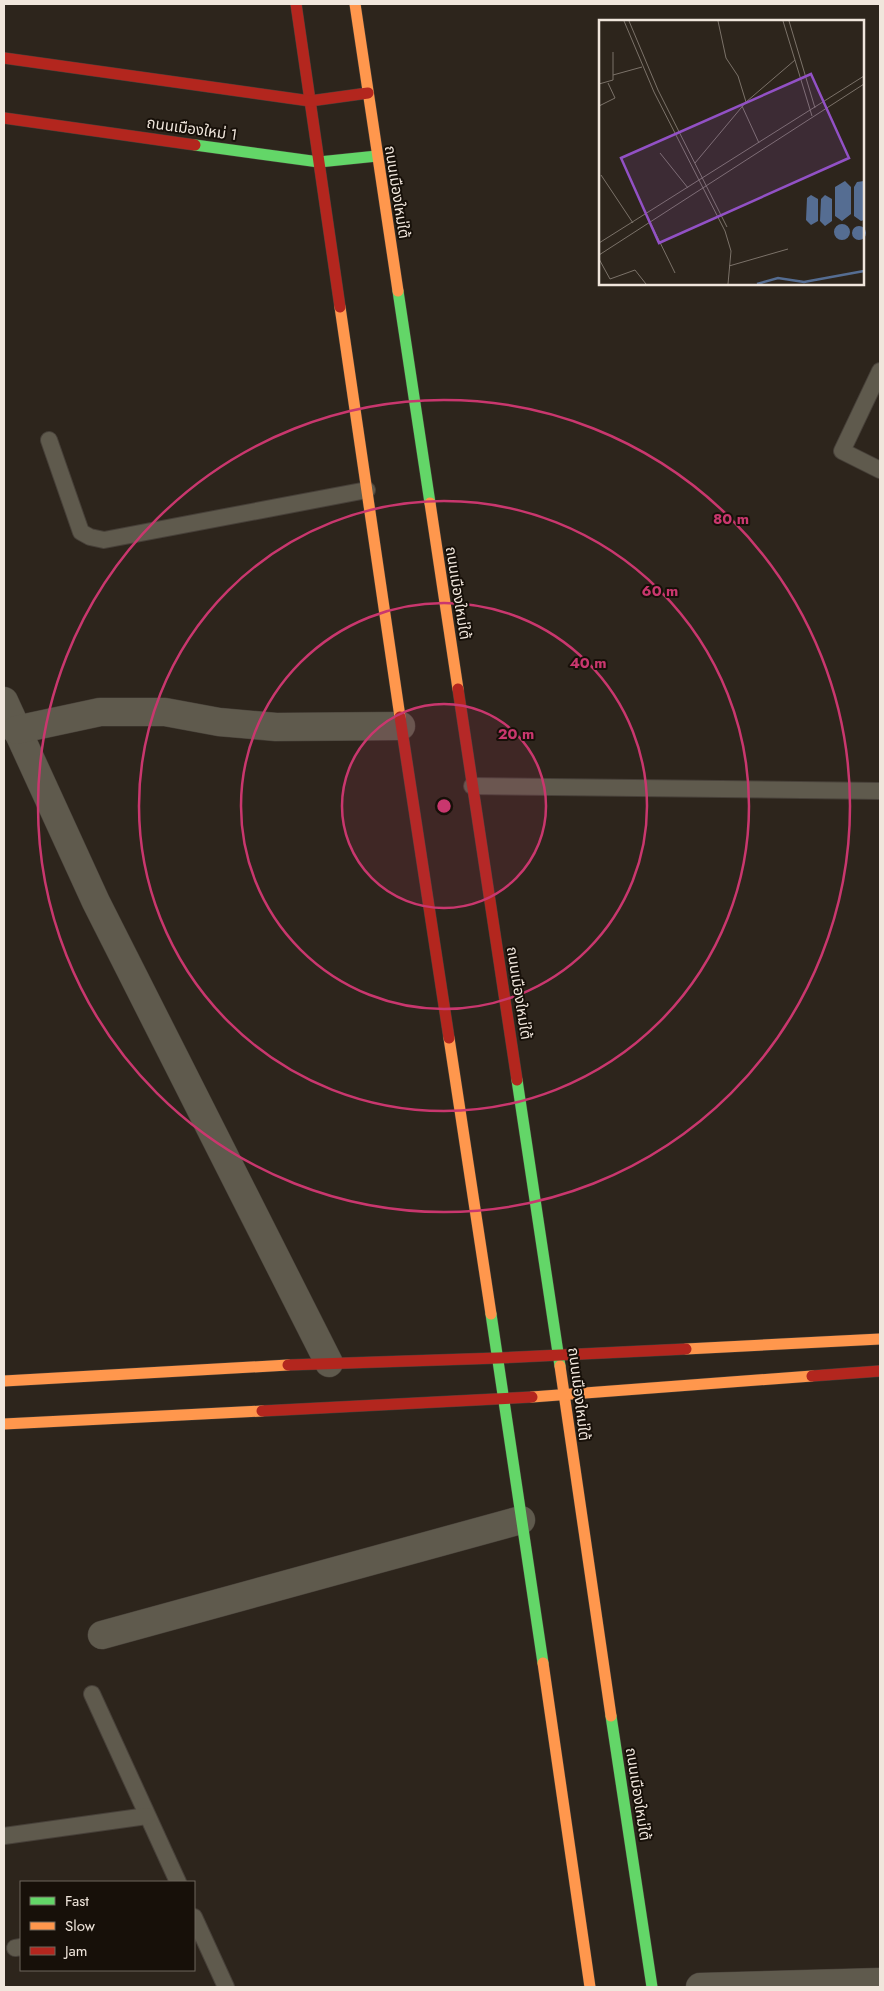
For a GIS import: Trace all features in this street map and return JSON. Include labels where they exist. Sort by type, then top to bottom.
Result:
[{"type":"main road","points":[[296,4],[401,726],[498,1358],[590,1987]]},
{"type":"main road","name":"ถนนเมืองใหม่ใต้","points":[[355,4],[376,156],[559,1356],[563,1395],[652,1987]]},
{"type":"main road","points":[[4,58],[310,101],[368,93]]},
{"type":"main road","name":"ถนนเมืองใหม่ 1","points":[[4,118],[319,162],[376,156]]},
{"type":"main road","points":[[4,1381],[329,1363],[559,1356],[880,1339]]},
{"type":"main road","points":[[4,1424],[563,1395],[880,1371]]},
{"type":"street","points":[[4,701],[100,911],[329,1363]]},
{"type":"street","points":[[16,730],[100,712],[165,712],[219,722],[276,726],[401,726]]},
{"type":"street","points":[[102,1634],[521,1520]]},
{"type":"street","points":[[700,1987],[880,1982]]},
{"type":"lane","points":[[880,371],[842,451],[880,470]]},
{"type":"lane","points":[[49,440],[81,532],[90,537],[104,540],[367,490]]},
{"type":"lane","points":[[472,786],[880,791]]},
{"type":"lane","points":[[92,1694],[178,1881]]},
{"type":"lane","points":[[4,1836],[147,1816]]},
{"type":"lane","points":[[195,1920],[226,1987]]},
{"type":"traffic: fast","points":[[195,145],[319,162],[377,156]]},
{"type":"traffic: fast","points":[[398,291],[430,503]]},
{"type":"traffic: fast","points":[[517,1080],[560,1366]]},
{"type":"traffic: fast","points":[[491,1314],[543,1663]]},
{"type":"traffic: fast","points":[[611,1716],[652,1987]]},
{"type":"traffic: slow","points":[[355,4],[398,291]]},
{"type":"traffic: slow","points":[[340,307],[400,717]]},
{"type":"traffic: slow","points":[[430,503],[458,689]]},
{"type":"traffic: slow","points":[[449,1038],[491,1314]]},
{"type":"traffic: slow","points":[[686,1349],[880,1339]]},
{"type":"traffic: slow","points":[[4,1381],[288,1365]]},
{"type":"traffic: slow","points":[[560,1366],[611,1716]]},
{"type":"traffic: slow","points":[[532,1397],[812,1376]]},
{"type":"traffic: slow","points":[[4,1424],[262,1411]]},
{"type":"traffic: slow","points":[[543,1663],[590,1987]]},
{"type":"traffic: jam","points":[[296,4],[340,307]]},
{"type":"traffic: jam","points":[[4,58],[310,101],[368,93]]},
{"type":"traffic: jam","points":[[4,118],[195,145]]},
{"type":"traffic: jam","points":[[458,689],[517,1080]]},
{"type":"traffic: jam","points":[[400,717],[449,1038]]},
{"type":"traffic: jam","points":[[288,1365],[686,1349]]},
{"type":"traffic: jam","points":[[812,1376],[880,1371]]},
{"type":"traffic: jam","points":[[262,1411],[532,1397]]}]
